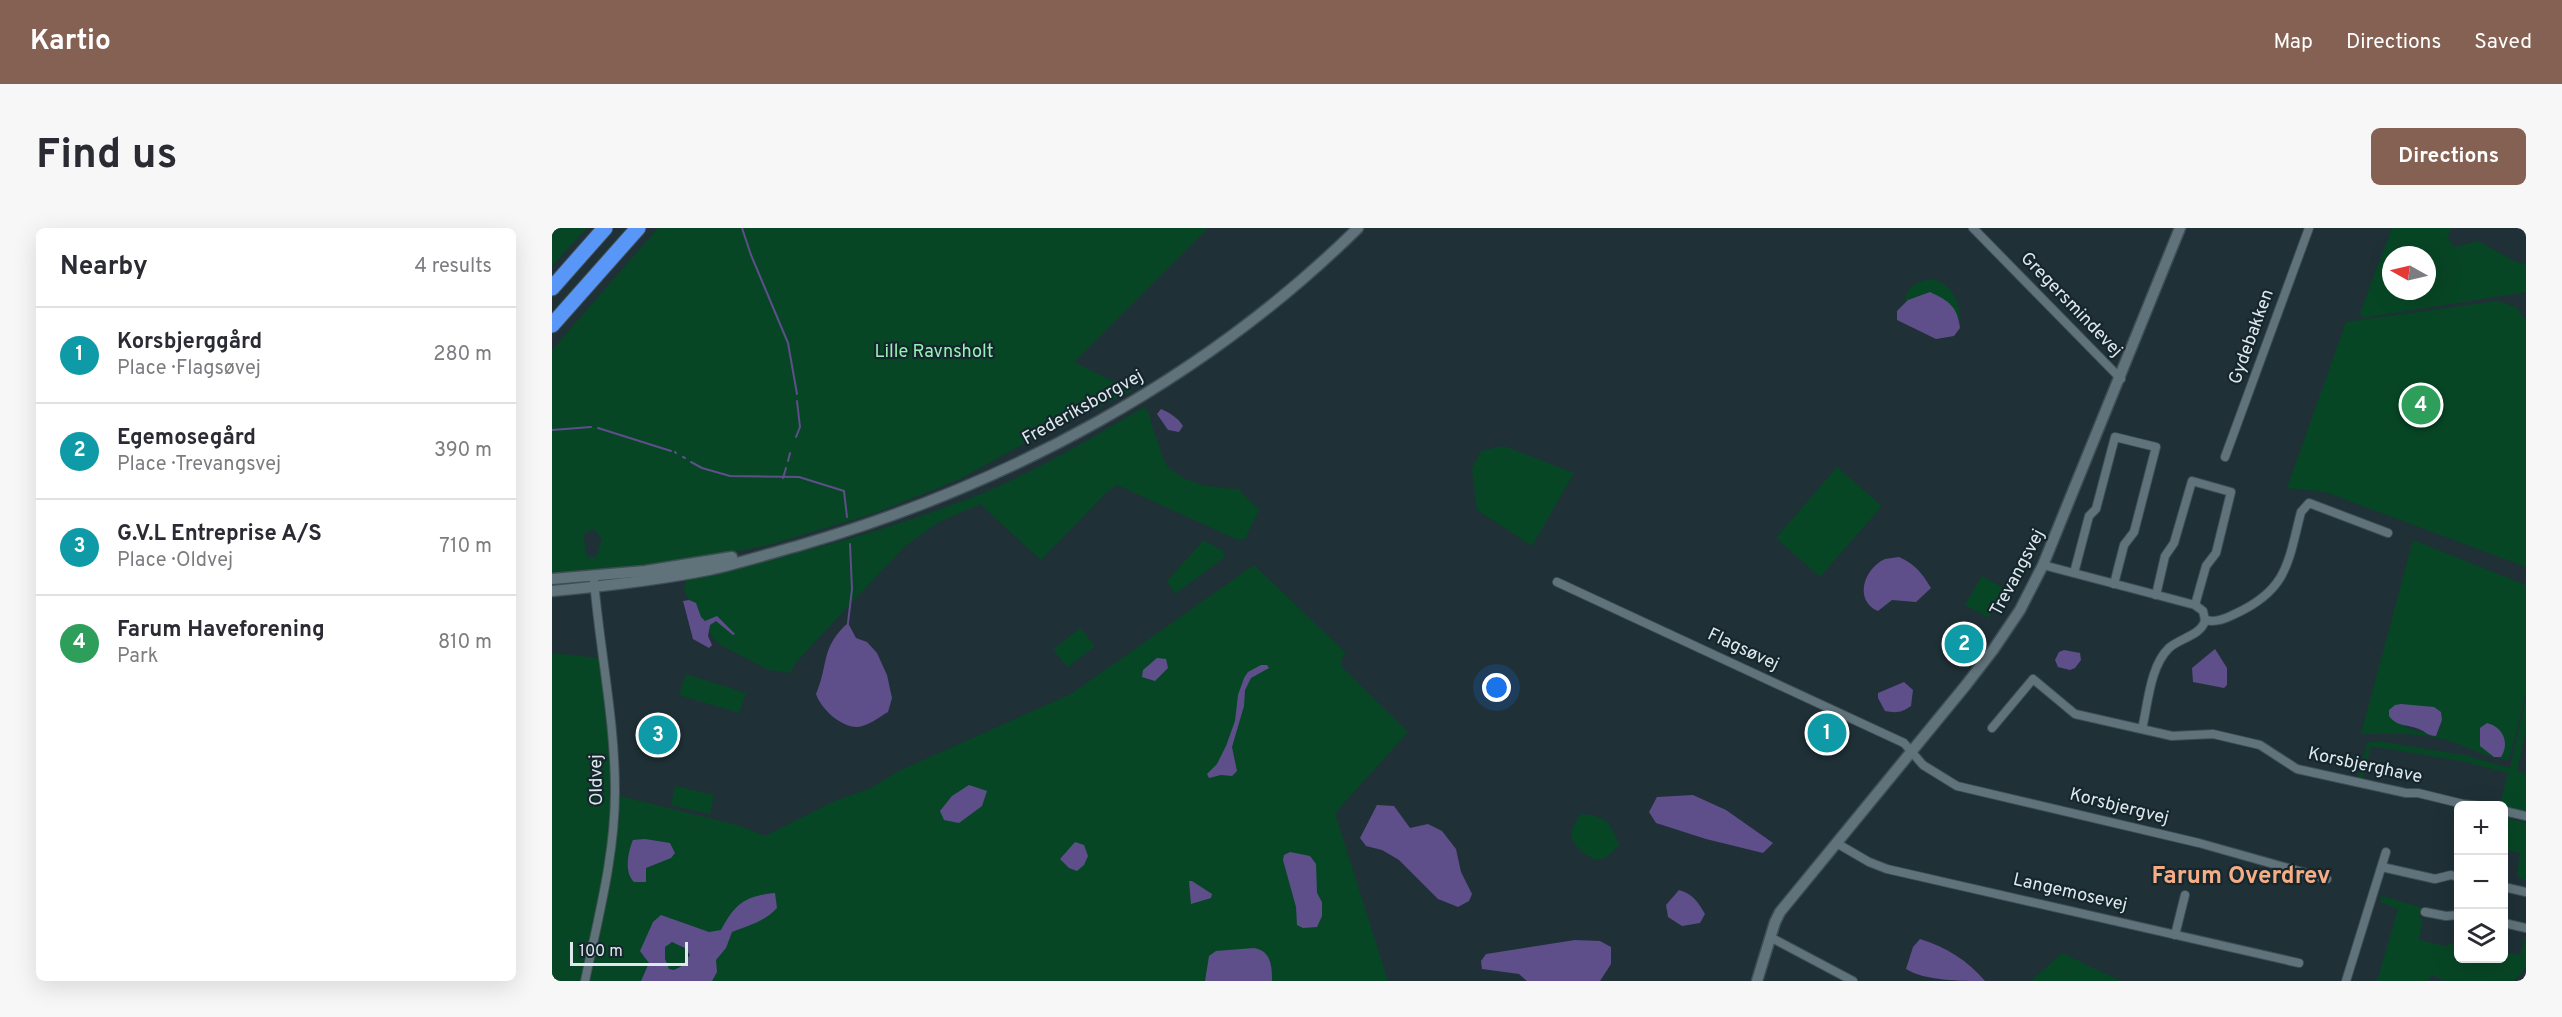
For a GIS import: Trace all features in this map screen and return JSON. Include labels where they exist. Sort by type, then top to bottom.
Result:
[{"type":"highway","points":[[552,288],[605,228]]},
{"type":"highway","points":[[552,325],[638,228]]},
{"type":"street","name":"Frederiksborgvej","points":[[594,581],[786,549],[857,528],[941,498],[1008,469],[1090,426],[1164,382],[1230,336],[1298,282],[1358,228]]},
{"type":"street","name":"Gregersmindevej","points":[[1973,228],[2121,379]]},
{"type":"street","name":"Trevangsvej","points":[[1757,981],[1780,912],[1838,844],[1993,650],[2020,610],[2043,565],[2121,379],[2180,228]]},
{"type":"street","name":"Gydebakken","points":[[2225,457],[2309,228]]},
{"type":"street","points":[[2074,573],[2089,516],[2096,509],[2115,437],[2156,447],[2134,532],[2124,545],[2114,584]]},
{"type":"street","points":[[2156,595],[2165,556],[2174,543],[2192,481],[2231,492],[2216,553],[2206,566],[2195,605]]},
{"type":"street","points":[[2205,620],[2225,618],[2255,604],[2270,593],[2286,568],[2301,512],[2306,504],[2309,503],[2388,534]]},
{"type":"street","points":[[2043,565],[2195,605],[2203,611],[2205,620],[2201,629],[2168,648],[2159,662],[2142,729]]},
{"type":"street","points":[[552,579],[594,581]]},
{"type":"street","points":[[552,591],[594,581]]},
{"type":"street","name":"Oldvej","points":[[585,981],[605,887],[613,834],[615,792],[614,750],[594,581]]},
{"type":"street","name":"Flagsøvej","points":[[1557,582],[1904,743],[1911,753]]},
{"type":"street","name":"Korsbjerghave","points":[[1992,728],[2033,679],[2075,714],[2172,736],[2213,734],[2260,745],[2297,769],[2454,802]]},
{"type":"street","name":"Korsbjergvej","points":[[1911,753],[1936,774],[1957,786],[2199,843],[2327,879]]},
{"type":"street","points":[[2508,812],[2526,816]]},
{"type":"street","name":"Langemosevej","points":[[1838,844],[1869,862],[1887,869],[2299,963]]},
{"type":"street","points":[[2346,981],[2386,852]]},
{"type":"street","points":[[2382,867],[2435,879],[2454,876]]},
{"type":"street","points":[[2508,888],[2526,892]]},
{"type":"street","points":[[2175,935],[2185,895]]},
{"type":"street","points":[[2425,912],[2454,915]]},
{"type":"street","points":[[2508,924],[2526,928]]},
{"type":"street","points":[[1770,937],[1852,981]]},
{"type":"green space","points":[[552,228],[587,228],[552,266]]},
{"type":"green space","name":"Lille Ravnsholt","points":[[658,228],[1208,228],[1074,362],[1132,391],[1032,439],[960,479],[875,513],[769,545],[682,561],[603,571],[552,574],[552,350]],"holes":[[[594,529],[602,540],[596,557],[587,557],[583,534]]]},
{"type":"green space","points":[[2392,228],[2451,228],[2448,238],[2454,247],[2478,241],[2516,262],[2526,264],[2526,292],[2362,318],[2360,313],[2382,255],[2382,300],[2436,300],[2436,246],[2385,246]]},
{"type":"green space","points":[[1931,279],[1946,285],[1955,297],[1960,312],[1960,328],[1958,317],[1930,292],[1905,302],[1910,288]]},
{"type":"green space","points":[[2497,301],[2516,307],[2526,320],[2526,567],[2325,492],[2287,488],[2346,322]]},
{"type":"green space","points":[[1144,407],[1150,416],[1168,467],[1192,482],[1238,489],[1259,510],[1245,539],[1238,540],[1117,485],[1107,492],[1041,560],[980,504],[939,522],[905,546],[795,663],[791,673],[769,670],[722,646],[715,640],[684,591],[686,578],[830,544],[901,523],[971,498],[1038,467]]},
{"type":"green space","points":[[1504,446],[1574,473],[1532,546],[1477,510],[1472,468],[1481,451]]},
{"type":"green space","points":[[1837,467],[1882,506],[1820,577],[1776,538]]},
{"type":"green space","points":[[1204,540],[1223,551],[1225,557],[1175,594],[1167,581]]},
{"type":"green space","points":[[2413,540],[2526,585],[2526,692],[2509,760],[2492,757],[2451,741],[2422,735],[2361,734]],"holes":[[[2442,720],[2437,736],[2403,727]]]},
{"type":"green space","points":[[1254,565],[1346,653],[1341,659],[1342,667],[1408,732],[1335,813],[1388,981],[552,981],[552,653],[607,659],[619,796],[737,825],[765,836],[835,801],[871,788],[899,771],[1071,694]]},
{"type":"green space","points":[[1982,576],[2005,589],[1989,618],[1965,605]]},
{"type":"green space","points":[[1080,628],[1095,646],[1068,667],[1053,650]]},
{"type":"green space","points":[[686,674],[746,693],[739,713],[679,695]]},
{"type":"green space","points":[[2526,697],[2526,729],[2517,771],[2526,773],[2526,813],[2508,807],[2508,801],[2501,801],[2508,773],[2461,761],[2371,746],[2363,779],[2358,777],[2367,743],[2377,741],[2463,755],[2510,768]]},
{"type":"green space","points":[[675,786],[714,795],[710,814],[671,805]]},
{"type":"green space","points":[[1581,814],[1602,819],[1613,831],[1619,845],[1605,858],[1595,860],[1581,851],[1573,841],[1572,829]]},
{"type":"green space","points":[[2508,818],[2526,823],[2526,881],[2517,876],[2520,853],[2508,850]]},
{"type":"green space","points":[[2382,896],[2422,908],[2419,918],[2423,919],[2419,940],[2445,946],[2454,943],[2454,963],[2508,963],[2508,953],[2520,955],[2526,934],[2526,967],[2514,981],[2445,981],[2432,975],[2428,981],[2377,981],[2398,909],[2380,902]]},
{"type":"green space","points":[[2062,953],[2121,981],[2031,981]]},
{"type":"shaded area","points":[[1930,292],[1951,305],[1957,314],[1960,328],[1954,336],[1936,339],[1897,320],[1897,311],[1908,300]]},
{"type":"shaded area","points":[[1161,409],[1181,423],[1183,426],[1179,432],[1168,430],[1157,414]]},
{"type":"shaded area","points":[[1899,557],[1918,570],[1931,588],[1916,602],[1892,600],[1878,611],[1866,600],[1864,585],[1867,577],[1877,564],[1885,559]]},
{"type":"shaded area","points":[[689,600],[696,603],[705,621],[717,616],[735,634],[733,635],[716,621],[710,625],[708,636],[712,645],[709,648],[693,639],[683,601]]},
{"type":"shaded area","points":[[848,623],[856,638],[867,642],[877,653],[887,675],[892,698],[888,712],[861,727],[838,721],[822,705],[816,694],[833,640]]},
{"type":"shaded area","points":[[2215,649],[2227,668],[2227,685],[2224,688],[2193,682],[2192,668]]},
{"type":"shaded area","points":[[2064,650],[2080,653],[2081,660],[2075,668],[2070,670],[2058,667],[2055,660],[2059,652]]},
{"type":"shaded area","points":[[1157,658],[1166,659],[1168,668],[1155,681],[1142,677],[1143,670]]},
{"type":"shaded area","points":[[1261,665],[1267,665],[1269,668],[1251,678],[1245,690],[1244,706],[1232,747],[1237,771],[1232,776],[1221,775],[1209,778],[1207,774],[1217,764],[1235,721],[1238,695],[1244,678],[1248,672]]},
{"type":"shaded area","points":[[1904,682],[1913,690],[1911,706],[1898,712],[1885,711],[1878,698],[1878,693]]},
{"type":"shaded area","points":[[2401,704],[2434,707],[2441,712],[2442,720],[2436,736],[2392,720],[2389,710]]},
{"type":"shaded area","points":[[2487,723],[2497,728],[2503,736],[2505,746],[2501,757],[2494,757],[2480,746],[2480,728]]},
{"type":"shaded area","points":[[969,785],[987,791],[982,806],[959,823],[944,820],[940,811],[952,796]]},
{"type":"shaded area","points":[[1693,795],[1726,810],[1773,843],[1763,853],[1706,839],[1656,823],[1649,812],[1657,797]]},
{"type":"shaded area","points":[[1377,805],[1394,806],[1410,828],[1428,824],[1442,831],[1456,849],[1461,872],[1472,894],[1469,901],[1458,907],[1438,899],[1399,860],[1382,850],[1366,846],[1360,838]]},
{"type":"shaded area","points":[[645,839],[670,843],[675,853],[671,858],[646,868],[646,882],[634,882],[628,867],[630,850],[633,840]]},
{"type":"shaded area","points":[[1075,842],[1084,845],[1088,856],[1084,865],[1077,871],[1069,868],[1060,859]]},
{"type":"shaded area","points":[[1290,852],[1310,856],[1316,864],[1317,893],[1322,902],[1322,916],[1317,927],[1303,928],[1297,925],[1296,907],[1283,860],[1284,855]]},
{"type":"shaded area","points":[[1189,881],[1212,894],[1211,898],[1191,904]]},
{"type":"shaded area","points":[[1679,890],[1692,896],[1700,906],[1705,914],[1700,923],[1682,926],[1668,917],[1666,905]]},
{"type":"shaded area","points":[[775,893],[777,908],[762,920],[732,932],[726,948],[716,960],[717,972],[712,981],[641,981],[649,963],[640,951],[653,922],[661,915],[709,932],[721,930],[736,908],[748,899]],"holes":[[[672,942],[685,948],[690,955],[682,966],[674,970],[669,969],[665,959],[665,947]]]},
{"type":"shaded area","points":[[1920,939],[1956,955],[1985,981],[1933,978],[1906,969],[1913,947]]},
{"type":"shaded area","points":[[1575,940],[1600,941],[1611,947],[1611,964],[1600,981],[1527,981],[1519,974],[1482,969],[1481,961],[1486,954]]},
{"type":"shaded area","points":[[1254,948],[1264,952],[1267,956],[1271,965],[1272,981],[1205,981],[1209,956],[1216,951]]},
{"type":"waterway","points":[[742,228],[788,343],[797,394]]},
{"type":"waterway","points":[[796,437],[800,427],[797,401]]},
{"type":"waterway","points":[[552,430],[591,427]]},
{"type":"waterway","points":[[598,428],[671,451]]},
{"type":"waterway","points":[[788,461],[790,453]]},
{"type":"waterway","points":[[691,462],[702,468],[730,476],[799,477],[844,491],[847,517]]},
{"type":"waterway","points":[[783,478],[786,468]]},
{"type":"waterway","points":[[848,623],[852,589],[850,544]]},
{"type":"place","name":"Farum Haveforening","points":[[2421,405]]},
{"type":"place","name":"Egemosegård","points":[[1964,644]]},
{"type":"place","name":"Korsbjerggård","points":[[1827,733]]},
{"type":"place","name":"G.V.L Entreprise A/S","points":[[658,735]]},
{"type":"district","name":"Farum Overdrev","points":[[2241,877]]}]
